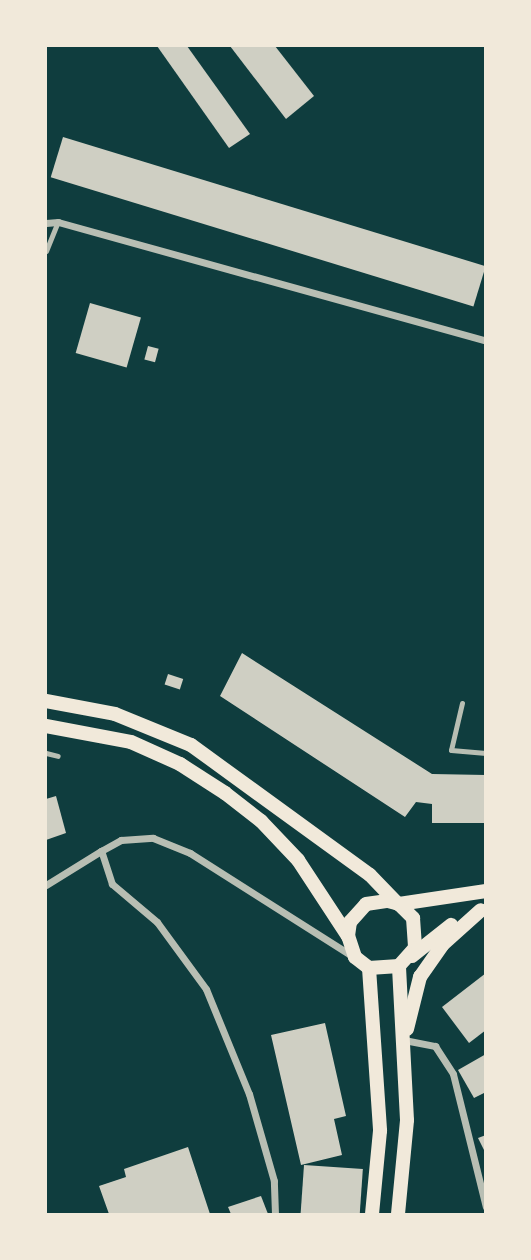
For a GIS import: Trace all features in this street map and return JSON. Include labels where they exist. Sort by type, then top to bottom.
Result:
[{"type":"main road","points":[[46,701],[116,713],[191,745],[370,875],[399,904],[417,929],[404,962],[407,1120],[398,1214]]},
{"type":"main road","points":[[46,726],[131,742],[180,764],[225,793],[261,821],[298,860],[348,936],[355,957],[369,968],[404,962],[453,924],[483,909]]},
{"type":"main road","points":[[348,936],[350,922],[366,904],[399,904],[485,891]]},
{"type":"main road","points":[[404,1040],[420,977],[442,945],[483,909]]},
{"type":"main road","points":[[369,968],[380,1131],[372,1214]]},
{"type":"street","points":[[46,223],[58,222],[485,341]]},
{"type":"street","points":[[46,886],[121,840],[153,838],[190,853],[355,957]]},
{"type":"street","points":[[101,851],[112,884],[157,922],[206,989],[249,1094],[274,1181],[275,1214]]},
{"type":"street","points":[[404,1040],[436,1046],[453,1074],[485,1208]]},
{"type":"lane","points":[[46,251],[58,222]]},
{"type":"lane","points":[[462,703],[451,750],[485,753]]},
{"type":"lane","points":[[46,753],[58,756]]},
{"type":"building","points":[[157,46],[187,46],[250,134],[229,148]]},
{"type":"building","points":[[230,46],[275,46],[314,96],[286,119]]},
{"type":"building","points":[[63,137],[486,266],[473,306],[51,177]]},
{"type":"building","points":[[90,303],[141,318],[127,368],[76,353]]},
{"type":"building","points":[[148,346],[159,349],[155,362],[144,360]]},
{"type":"building","points":[[242,653],[432,774],[486,775],[486,823],[432,823],[432,804],[416,802],[405,817],[220,696]]},
{"type":"building","points":[[168,674],[183,679],[180,689],[165,684]]},
{"type":"building","points":[[56,796],[66,833],[46,840],[46,799]]},
{"type":"building","points":[[486,973],[486,1030],[469,1043],[442,1007]]},
{"type":"building","points":[[325,1023],[346,1116],[334,1119],[342,1155],[301,1165],[271,1035]]},
{"type":"building","points":[[486,1054],[486,1092],[474,1098],[458,1070]]},
{"type":"building","points":[[486,1135],[486,1154],[478,1138]]},
{"type":"building","points":[[188,1147],[210,1214],[109,1214],[99,1186],[126,1177],[124,1169]]},
{"type":"building","points":[[304,1165],[363,1169],[360,1214],[301,1214]]},
{"type":"building","points":[[261,1196],[268,1214],[231,1214],[228,1207]]}]
